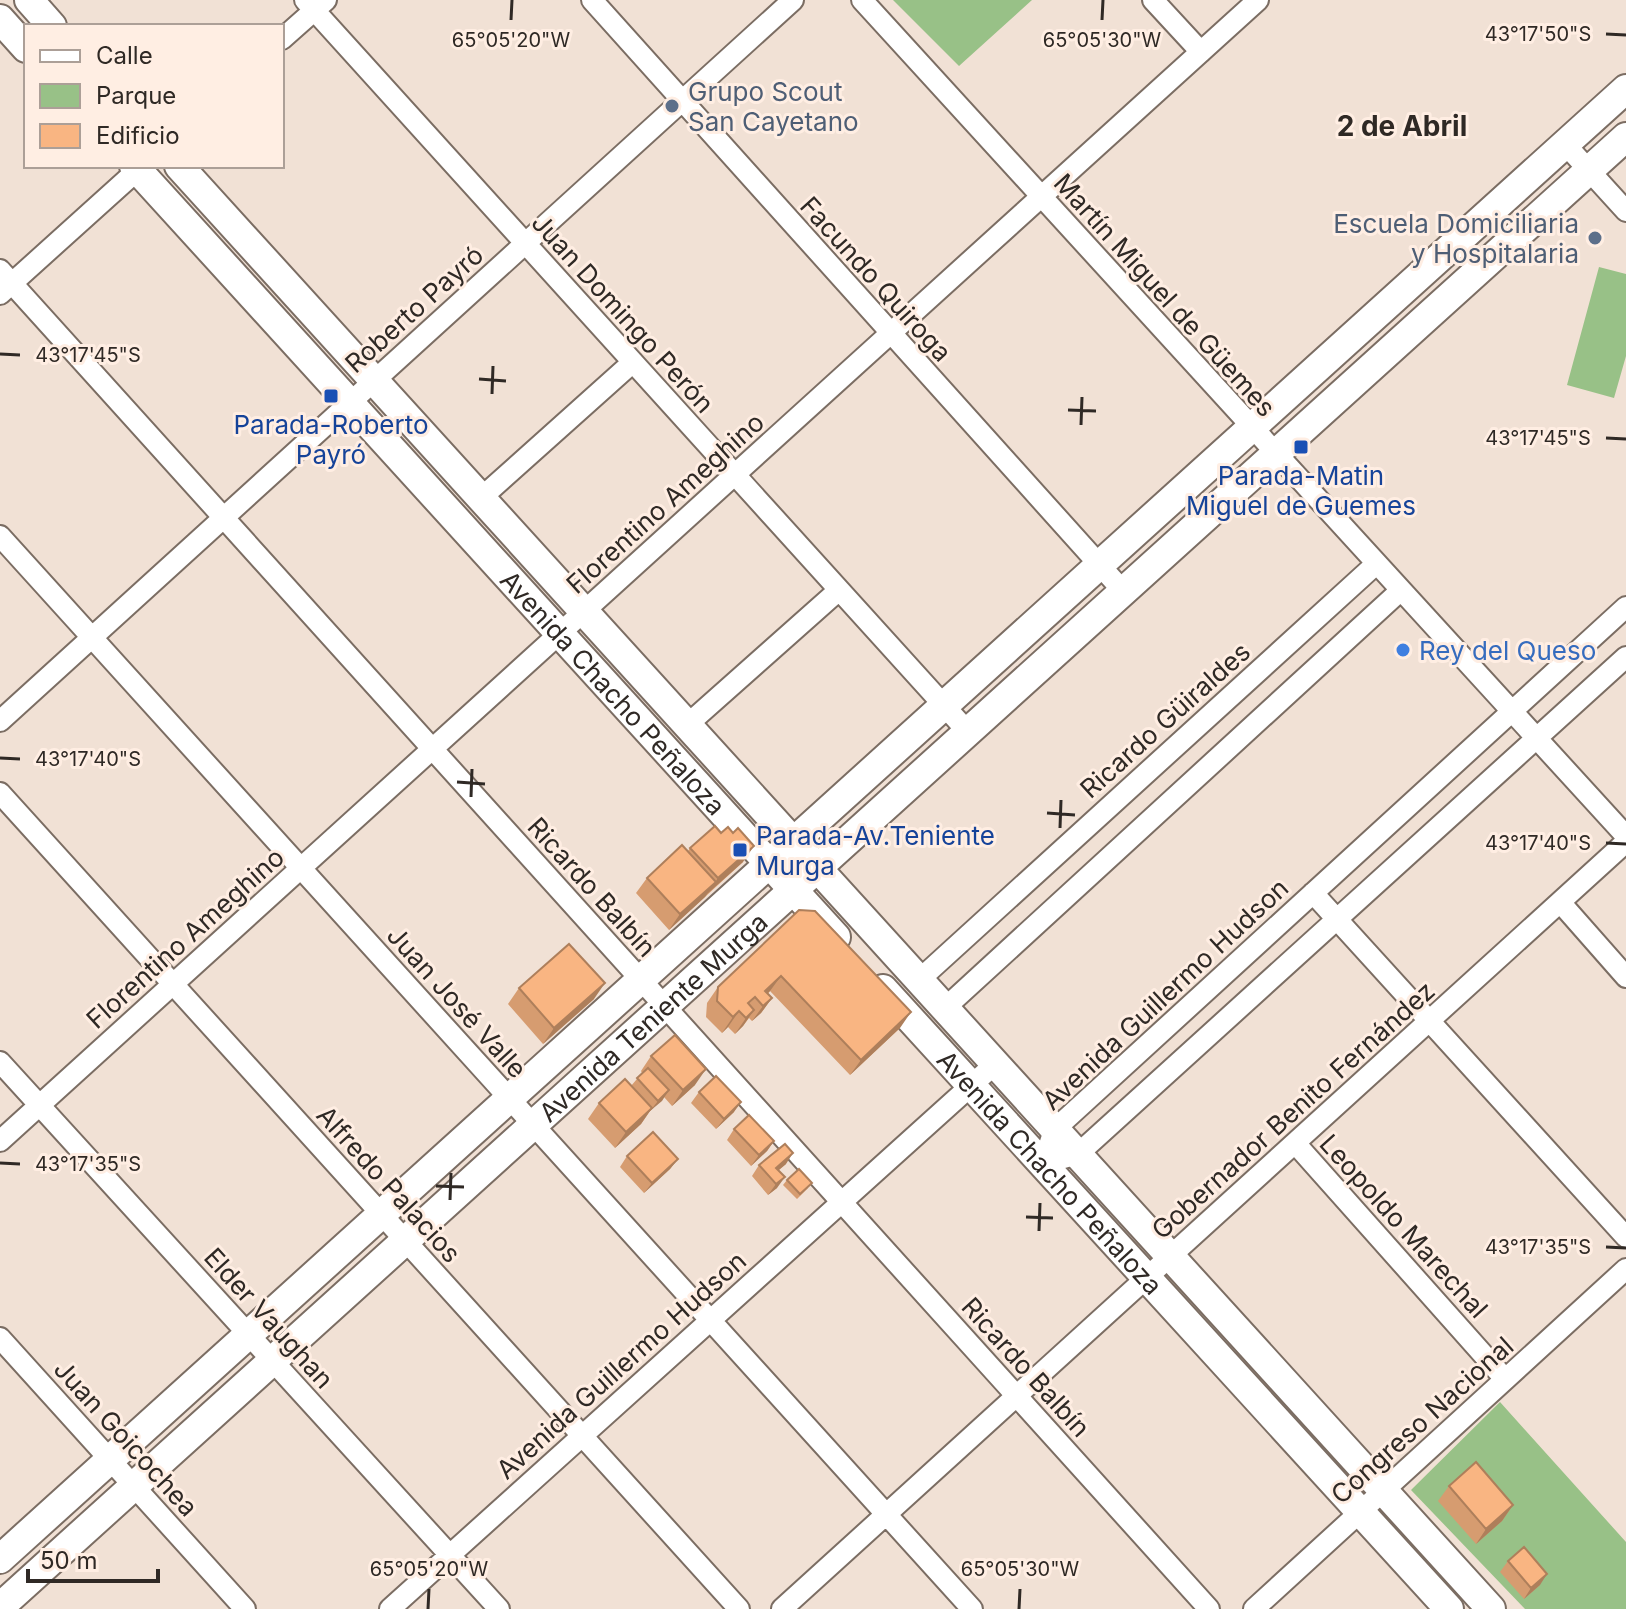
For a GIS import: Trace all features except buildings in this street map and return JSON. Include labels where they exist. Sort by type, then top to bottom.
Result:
[{"type":"main road","points":[[29,0],[50,24]]},
{"type":"main road","points":[[0,19],[24,46]]},
{"type":"main road","name":"Avenida Teniente Murga","points":[[0,1559],[112,1462],[1626,89]]},
{"type":"main road","name":"Avenida Teniente Murga","points":[[0,1607],[1626,137]]},
{"type":"main road","name":"Avenida Chacho Peñaloza","points":[[139,168],[1449,1609]]},
{"type":"main road","name":"Avenida Chacho Peñaloza","points":[[181,168],[1491,1609]]},
{"type":"street","name":"Facundo Quiroga","points":[[592,0],[1123,591]]},
{"type":"street","name":"Roberto Payró","points":[[0,721],[793,0]]},
{"type":"street","name":"Martín Miguel de Güemes","points":[[862,0],[1626,836]]},
{"type":"street","points":[[1153,0],[1201,52]]},
{"type":"street","name":"Florentino Ameghino","points":[[0,1141],[1258,0]]},
{"type":"street","points":[[284,37],[315,3]]},
{"type":"street","name":"Juan Domingo Perón","points":[[315,3],[525,244],[968,732]]},
{"type":"street","points":[[1565,144],[1626,211]]},
{"type":"street","points":[[4,283],[137,168]]},
{"type":"street","name":"Ricardo Balbín","points":[[4,283],[223,518],[1209,1609]]},
{"type":"street","points":[[481,498],[633,362]]},
{"type":"street","name":"Juan José Valle","points":[[0,536],[972,1609]]},
{"type":"street","name":"Ricardo Güiraldes","points":[[919,980],[1376,564]]},
{"type":"street","points":[[687,725],[839,590]]},
{"type":"street","points":[[945,1008],[1400,591]]},
{"type":"street","name":"Avenida Guillermo Hudson","points":[[1043,1164],[1054,1130],[1626,607]]},
{"type":"street","points":[[1043,1164],[1078,1154],[1626,657]]},
{"type":"street","points":[[1178,744],[1203,772]]},
{"type":"street","name":"Alfredo Palacios","points":[[0,793],[739,1609]]},
{"type":"street","name":"Gobernador Benito Fernández","points":[[782,1609],[1626,842]]},
{"type":"street","points":[[1061,851],[1086,879]]},
{"type":"street","points":[[1313,893],[1431,1019],[1626,1237]]},
{"type":"street","points":[[1560,902],[1626,977]]},
{"type":"street","name":"Elder Vaughan","points":[[0,1062],[499,1609]]},
{"type":"street","name":"Avenida Guillermo Hudson","points":[[390,1609],[995,1064]]},
{"type":"street","name":"Leopoldo Marechal","points":[[1295,1143],[1505,1379]]},
{"type":"street","name":"Congreso Nacional","points":[[1254,1609],[1626,1269]]},
{"type":"street","name":"Juan Goicochea","points":[[0,1338],[245,1609]]},
{"type":"green space","points":[[893,0],[1032,0],[959,66]]},
{"type":"green space","points":[[1599,267],[1626,274],[1626,356],[1614,398],[1567,385]]},
{"type":"green space","points":[[1500,1402],[1626,1542],[1626,1609],[1525,1609],[1411,1490]]},
{"type":"place","name":"Grupo Scout San Cayetano","points":[[672,106]]},
{"type":"place","name":"Escuela Domiciliaria y Hospitalaria","points":[[1595,238]]},
{"type":"place","name":"Parada-Roberto Payró","points":[[331,396]]},
{"type":"place","name":"Parada-Matin Miguel de Guemes","points":[[1301,447]]},
{"type":"place","name":"Rey del Queso","points":[[1403,650]]},
{"type":"place","name":"Parada-Av.Teniente Murga","points":[[740,850]]},
{"type":"district","name":"2 de Abril","points":[[1402,126]]}]
